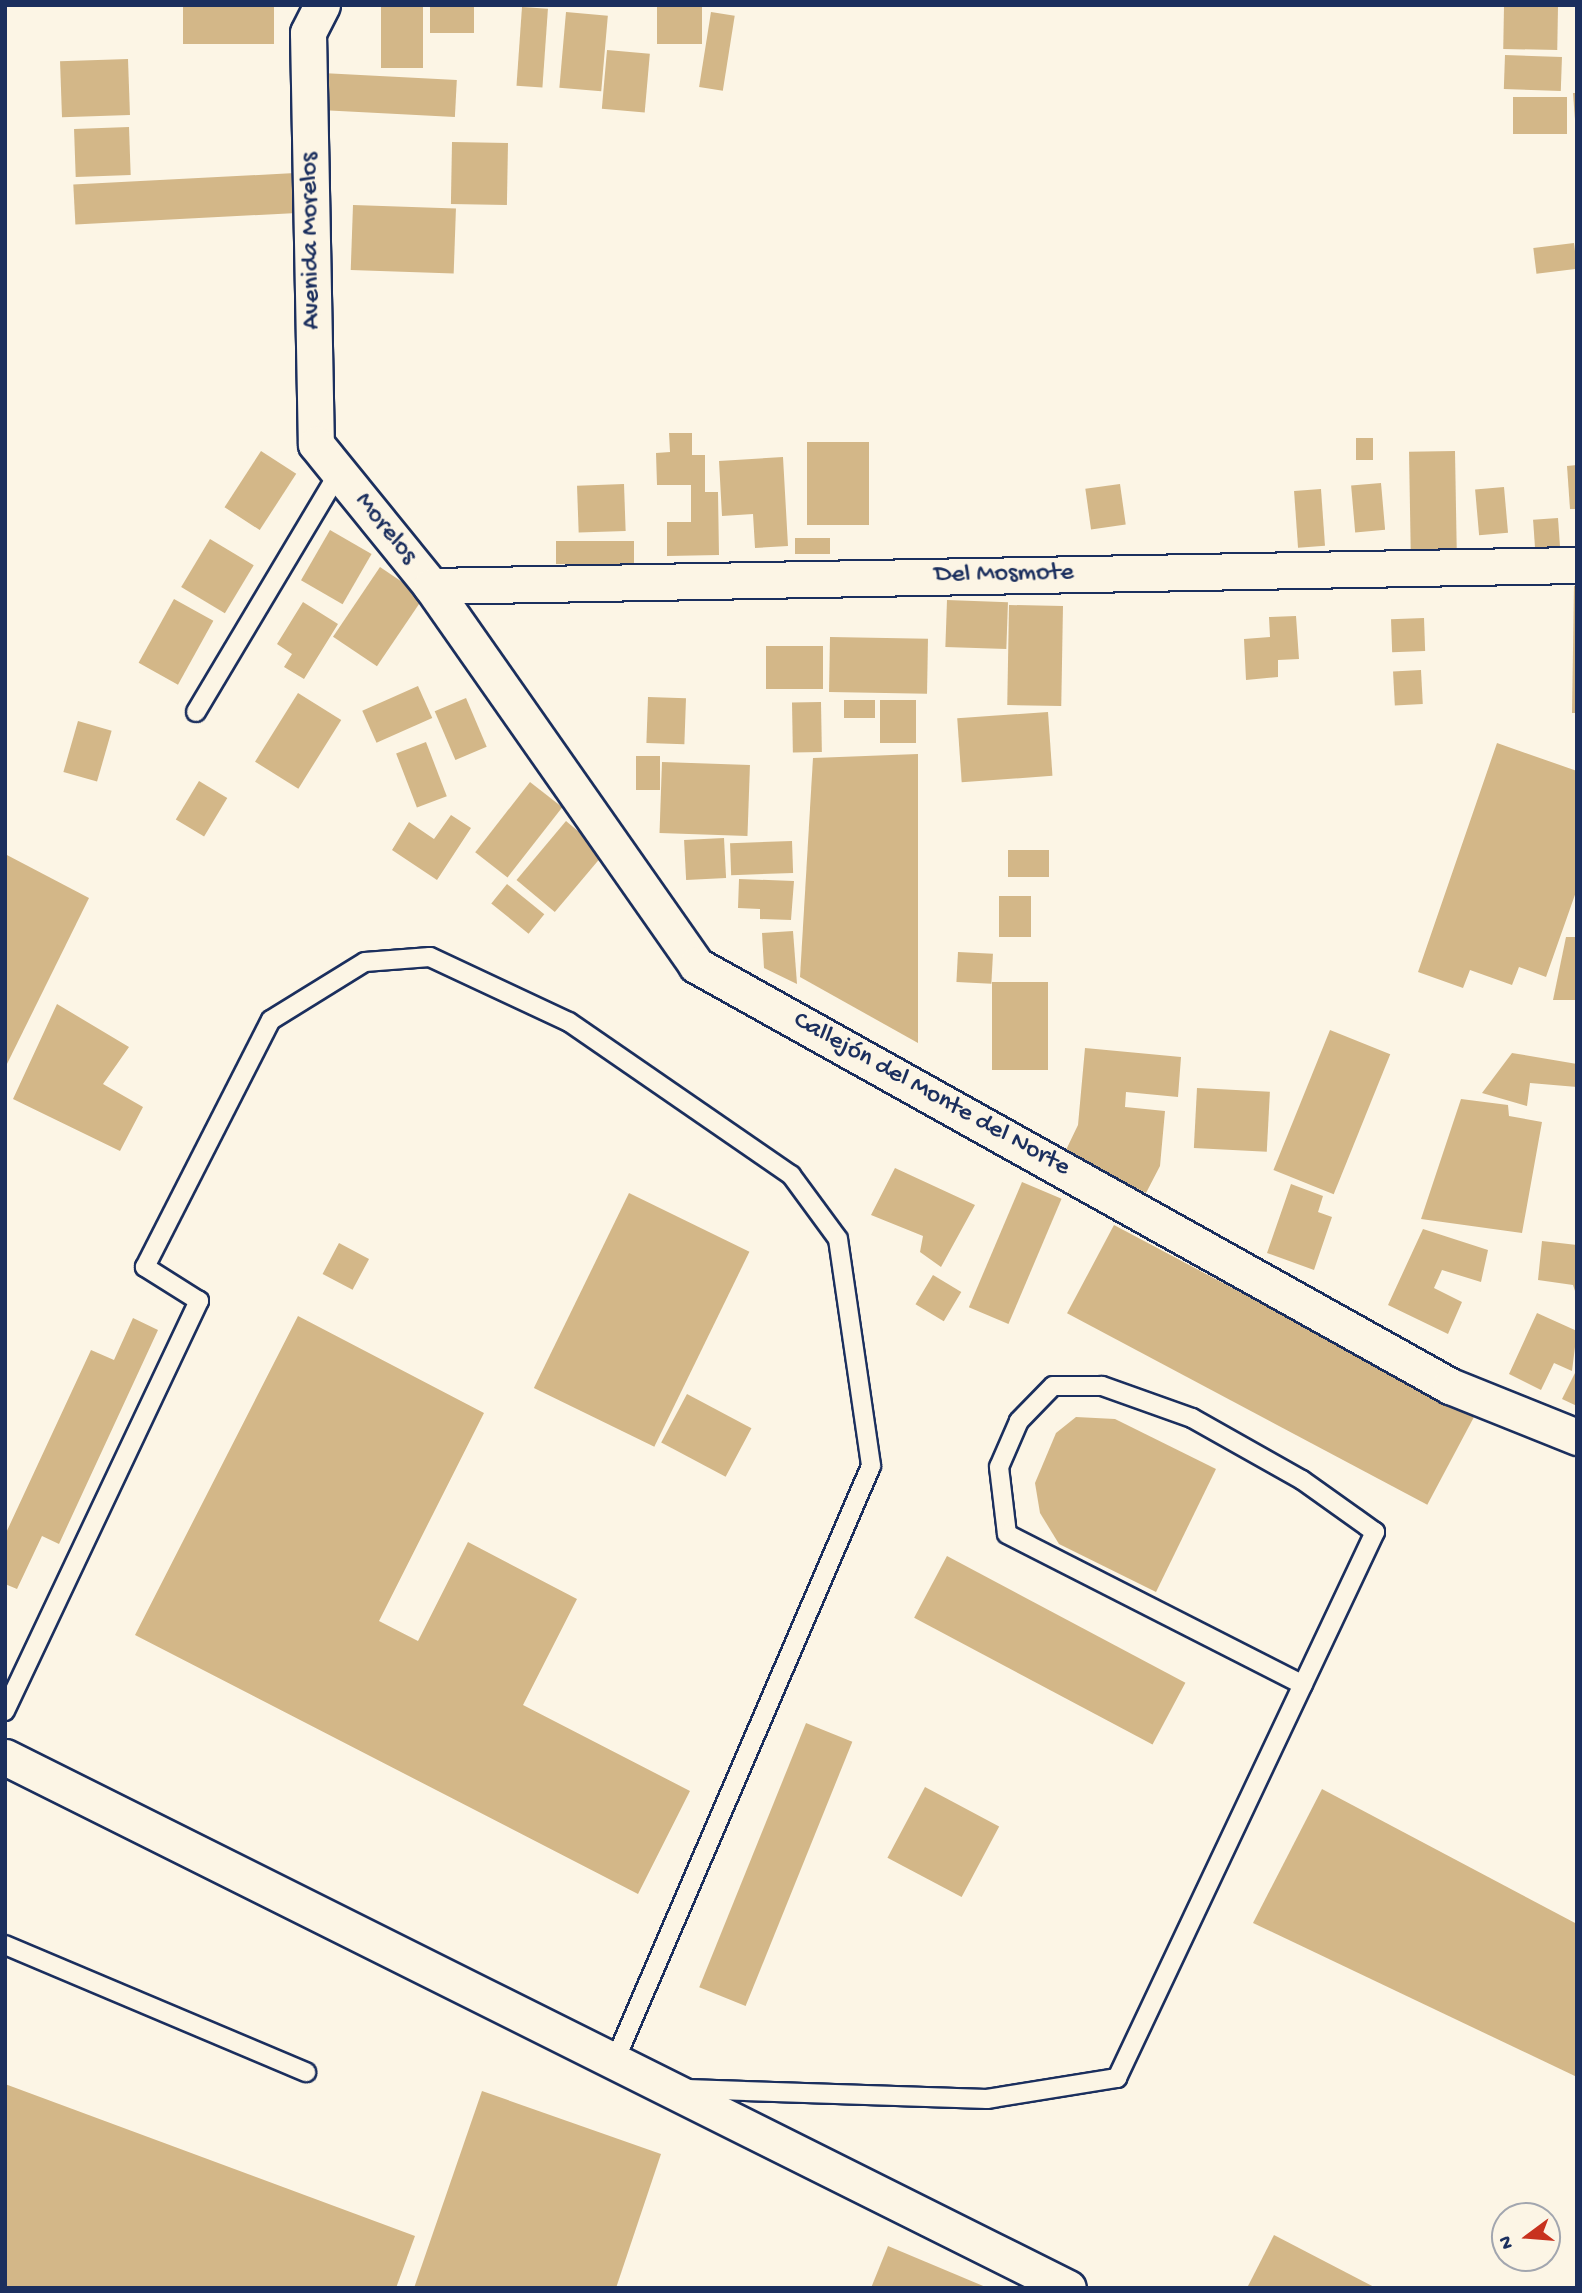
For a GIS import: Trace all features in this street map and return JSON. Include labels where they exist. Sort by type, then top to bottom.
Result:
[{"type":"street","name":"Avenida Morelos","points":[[322,5],[307,33],[316,444],[339,472]]},
{"type":"street","name":"Morelos","points":[[339,472],[430,586]]},
{"type":"street","name":"Del Mosmote","points":[[430,586],[1577,565]]},
{"type":"street","name":"Callejón del Monte del Norte","points":[[430,586],[696,965],[1450,1386],[1577,1437]]},
{"type":"street","points":[[5,1757],[674,2088],[1068,2288]]},
{"type":"lane","points":[[196,712],[339,472]]},
{"type":"lane","points":[[5,1712],[199,1301],[145,1267],[271,1020],[365,962],[430,957],[569,1022],[791,1175],[838,1239],[871,1466],[615,2060]]},
{"type":"lane","points":[[674,2088],[987,2099],[1117,2078],[1303,1685],[1375,1532],[1302,1480],[1192,1418],[1102,1386],[1053,1386],[1019,1421],[999,1467],[1007,1534],[1303,1685]]},
{"type":"lane","points":[[5,1945],[306,2072]]},
{"type":"building","points":[[183,5],[274,5],[274,44],[183,44]]},
{"type":"building","points":[[381,5],[423,5],[423,68],[381,68]]},
{"type":"building","points":[[430,5],[474,5],[474,33],[430,33]]},
{"type":"building","points":[[657,5],[702,5],[702,44],[657,44]]},
{"type":"building","points":[[1504,6],[1558,7],[1557,50],[1503,49]]},
{"type":"building","points":[[522,7],[548,9],[542,88],[516,86]]},
{"type":"building","points":[[566,12],[608,16],[601,91],[559,88]]},
{"type":"building","points":[[711,12],[735,16],[723,91],[699,87]]},
{"type":"building","points":[[607,50],[650,54],[645,113],[602,109]]},
{"type":"building","points":[[1505,55],[1562,57],[1561,91],[1504,89]]},
{"type":"building","points":[[128,59],[130,115],[62,117],[60,61]]},
{"type":"building","points":[[322,73],[457,80],[455,117],[320,110]]},
{"type":"building","points":[[1573,93],[1577,93],[1577,120],[1575,120]]},
{"type":"building","points":[[1513,97],[1567,97],[1567,134],[1513,134]]},
{"type":"building","points":[[129,127],[131,175],[76,177],[74,129]]},
{"type":"building","points":[[452,142],[508,143],[507,205],[451,204]]},
{"type":"building","points":[[295,173],[297,213],[75,225],[73,185]]},
{"type":"building","points":[[353,205],[456,209],[454,274],[351,270]]},
{"type":"building","points":[[1574,243],[1577,269],[1536,274],[1533,248]]},
{"type":"building","points":[[669,433],[692,433],[692,455],[705,455],[705,492],[718,492],[719,555],[667,556],[667,522],[691,522],[691,485],[657,485],[656,453],[670,452]]},
{"type":"building","points":[[1356,438],[1373,438],[1373,460],[1356,460]]},
{"type":"building","points":[[807,442],[869,442],[869,525],[807,525]]},
{"type":"building","points":[[261,451],[296,474],[260,530],[225,507]]},
{"type":"building","points":[[1455,451],[1457,558],[1411,559],[1409,452]]},
{"type":"building","points":[[783,457],[788,546],[755,548],[753,514],[722,516],[719,461]]},
{"type":"building","points":[[1577,465],[1577,509],[1570,509],[1567,466]]},
{"type":"building","points":[[1381,483],[1385,530],[1355,532],[1351,486]]},
{"type":"building","points":[[624,484],[626,531],[579,533],[577,486]]},
{"type":"building","points":[[1120,484],[1126,525],[1091,529],[1085,489]]},
{"type":"building","points":[[1504,487],[1508,533],[1479,535],[1475,490]]},
{"type":"building","points":[[1321,489],[1325,546],[1298,548],[1294,491]]},
{"type":"building","points":[[1558,518],[1560,550],[1535,552],[1533,520]]},
{"type":"building","points":[[330,530],[372,554],[343,604],[301,580]]},
{"type":"building","points":[[795,538],[830,538],[830,554],[795,554]]},
{"type":"building","points":[[210,539],[254,565],[225,613],[181,587]]},
{"type":"building","points":[[556,541],[634,541],[634,564],[556,564]]},
{"type":"building","points":[[380,567],[424,597],[377,666],[333,637]]},
{"type":"building","points":[[1574,586],[1577,586],[1577,713],[1572,713]]},
{"type":"building","points":[[174,599],[213,621],[178,685],[139,663]]},
{"type":"building","points":[[947,600],[1008,602],[1006,649],[945,647]]},
{"type":"building","points":[[303,602],[338,624],[304,679],[284,667],[292,654],[277,644]]},
{"type":"building","points":[[1009,605],[1063,606],[1061,706],[1007,705]]},
{"type":"building","points":[[1296,616],[1299,659],[1278,660],[1278,677],[1246,680],[1244,639],[1270,637],[1269,617]]},
{"type":"building","points":[[1424,618],[1425,651],[1392,652],[1391,619]]},
{"type":"building","points":[[830,637],[928,639],[927,694],[829,692]]},
{"type":"building","points":[[766,646],[823,646],[823,689],[766,689]]},
{"type":"building","points":[[1421,670],[1423,704],[1395,705],[1393,671]]},
{"type":"building","points":[[418,686],[432,718],[377,743],[362,711]]},
{"type":"building","points":[[298,693],[341,720],[298,789],[255,762]]},
{"type":"building","points":[[648,697],[686,698],[684,744],[646,743]]},
{"type":"building","points":[[466,698],[487,747],[455,760],[435,711]]},
{"type":"building","points":[[844,700],[875,700],[875,718],[844,718]]},
{"type":"building","points":[[880,700],[916,700],[916,743],[880,743]]},
{"type":"building","points":[[821,702],[822,752],[793,752],[792,703]]},
{"type":"building","points":[[1048,712],[1052,776],[962,782],[957,718]]},
{"type":"building","points":[[78,721],[112,731],[97,782],[63,772]]},
{"type":"building","points":[[426,742],[447,796],[417,808],[396,753]]},
{"type":"building","points":[[1497,743],[1577,771],[1577,889],[1546,977],[1519,967],[1512,985],[1470,970],[1463,988],[1418,972]]},
{"type":"building","points":[[918,754],[918,1043],[800,977],[813,758]]},
{"type":"building","points":[[636,756],[660,756],[660,790],[636,790]]},
{"type":"building","points":[[662,762],[750,765],[747,836],[660,833]]},
{"type":"building","points":[[199,781],[227,798],[204,837],[176,820]]},
{"type":"building","points":[[530,782],[562,807],[508,877],[475,852]]},
{"type":"building","points":[[451,815],[471,828],[437,880],[392,850],[409,822],[434,839]]},
{"type":"building","points":[[566,821],[604,853],[555,912],[517,880]]},
{"type":"building","points":[[724,838],[726,878],[686,880],[684,840]]},
{"type":"building","points":[[792,841],[793,873],[731,875],[730,843]]},
{"type":"building","points":[[1008,850],[1049,850],[1049,877],[1008,877]]},
{"type":"building","points":[[5,854],[89,898],[5,1068]]},
{"type":"building","points":[[739,879],[794,881],[791,920],[760,919],[760,909],[738,908]]},
{"type":"building","points":[[507,884],[544,914],[529,934],[491,903]]},
{"type":"building","points":[[999,896],[1031,896],[1031,937],[999,937]]},
{"type":"building","points":[[793,931],[797,984],[764,968],[762,933]]},
{"type":"building","points":[[1566,937],[1577,937],[1577,1000],[1553,1000]]},
{"type":"building","points":[[958,952],[993,954],[991,984],[956,982]]},
{"type":"building","points":[[992,982],[1048,982],[1048,1070],[992,1070]]},
{"type":"building","points":[[57,1004],[129,1047],[103,1084],[143,1107],[120,1151],[13,1099]]},
{"type":"building","points":[[1330,1030],[1390,1054],[1334,1194],[1273,1170]]},
{"type":"building","points":[[1085,1048],[1181,1057],[1178,1097],[1126,1092],[1125,1107],[1165,1111],[1160,1166],[1146,1193],[1065,1152],[1078,1125]]},
{"type":"building","points":[[1512,1053],[1577,1064],[1577,1087],[1530,1083],[1527,1106],[1482,1093]]},
{"type":"building","points":[[1197,1088],[1270,1092],[1267,1152],[1194,1148]]},
{"type":"building","points":[[1461,1099],[1508,1105],[1509,1116],[1542,1122],[1522,1233],[1421,1219]]},
{"type":"building","points":[[895,1168],[975,1205],[941,1267],[920,1252],[923,1236],[871,1215]]},
{"type":"building","points":[[1022,1182],[1062,1199],[1008,1324],[969,1307]]},
{"type":"building","points":[[1291,1184],[1323,1196],[1318,1212],[1332,1217],[1314,1270],[1267,1253]]},
{"type":"building","points":[[629,1193],[749,1252],[654,1447],[534,1388]]},
{"type":"building","points":[[1114,1225],[1474,1417],[1427,1505],[1067,1313]]},
{"type":"building","points":[[1423,1229],[1488,1250],[1481,1282],[1442,1270],[1434,1288],[1462,1302],[1448,1334],[1388,1305]]},
{"type":"building","points":[[1542,1241],[1577,1245],[1577,1297],[1573,1285],[1538,1280]]},
{"type":"building","points":[[339,1243],[369,1259],[353,1290],[323,1274]]},
{"type":"building","points":[[933,1275],[961,1292],[944,1321],[915,1304]]},
{"type":"building","points":[[1537,1313],[1577,1331],[1572,1371],[1554,1363],[1541,1390],[1509,1374]]},
{"type":"building","points":[[298,1316],[484,1413],[379,1621],[418,1641],[468,1542],[577,1599],[523,1705],[690,1791],[638,1894],[135,1635]]},
{"type":"building","points":[[133,1318],[158,1330],[59,1544],[42,1536],[17,1589],[5,1584],[5,1535],[91,1350],[114,1360]]},
{"type":"building","points":[[1577,1369],[1577,1406],[1562,1399]]},
{"type":"building","points":[[687,1394],[751,1428],[726,1477],[661,1443]]},
{"type":"building","points":[[1076,1417],[1115,1419],[1216,1469],[1156,1592],[1059,1544],[1040,1513],[1035,1483],[1056,1433]]},
{"type":"building","points":[[947,1556],[1185,1683],[1153,1745],[914,1618]]},
{"type":"building","points":[[806,1723],[852,1742],[746,2006],[699,1987]]},
{"type":"building","points":[[925,1787],[999,1826],[962,1897],[887,1858]]},
{"type":"building","points":[[1322,1789],[1577,1924],[1577,2077],[1253,1923]]},
{"type":"building","points":[[5,2084],[415,2236],[396,2288],[5,2288]]},
{"type":"building","points":[[482,2091],[661,2154],[616,2288],[414,2288]]},
{"type":"building","points":[[1274,2235],[1376,2288],[1247,2288]]},
{"type":"building","points":[[888,2246],[988,2288],[871,2288]]}]
